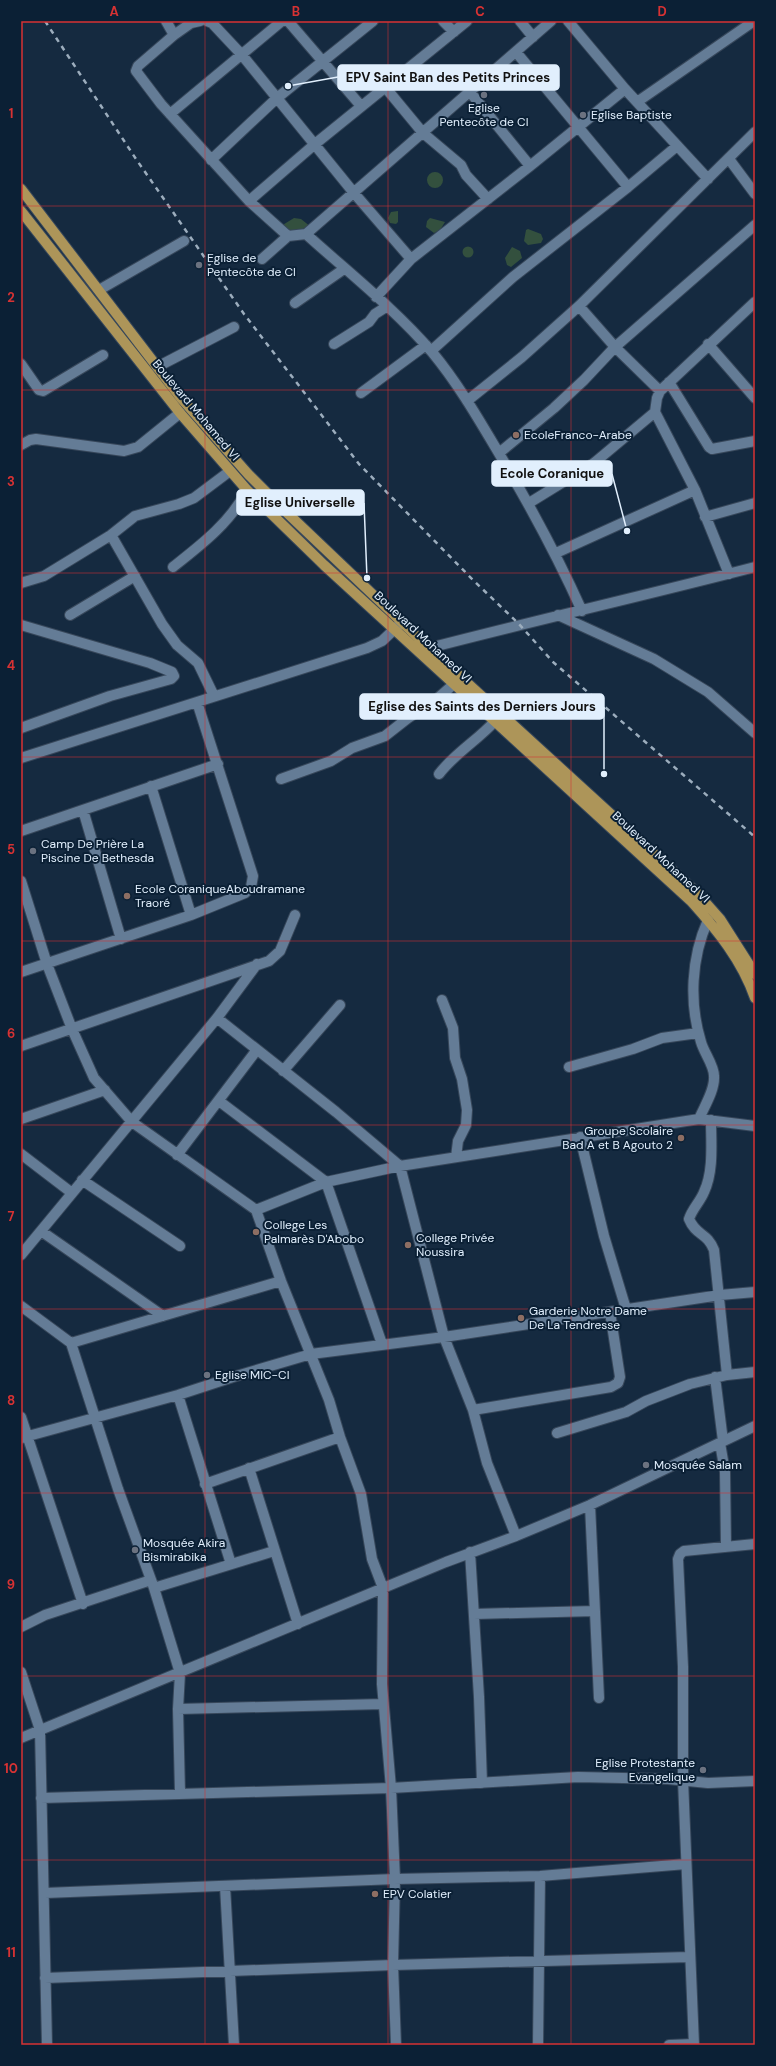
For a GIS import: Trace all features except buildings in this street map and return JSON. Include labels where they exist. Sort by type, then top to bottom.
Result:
[{"type":"main road","name":"Boulevard Mohamed VI","points":[[21,189],[191,410],[253,479],[399,626],[697,893],[720,919],[755,972]]},
{"type":"main road","name":"Boulevard Mohamed VI","points":[[21,212],[180,413],[247,490],[314,555],[399,626]]},
{"type":"main road","name":"Boulevard Mohamed VI","points":[[425,650],[454,684],[691,900],[725,940],[742,970],[755,998]]},
{"type":"street","points":[[166,21],[174,35]]},
{"type":"street","points":[[200,21],[191,23],[174,35],[138,66],[136,71],[161,104],[211,160],[249,201],[288,236]]},
{"type":"street","points":[[208,21],[212,23],[242,55],[354,193],[411,259]]},
{"type":"street","points":[[170,114],[282,21]]},
{"type":"street","points":[[288,21],[361,106]]},
{"type":"street","points":[[443,21],[454,32]]},
{"type":"street","points":[[249,201],[361,106],[468,21]]},
{"type":"street","points":[[520,21],[533,36]]},
{"type":"street","points":[[262,259],[288,236],[306,234],[551,21]]},
{"type":"street","points":[[568,21],[625,89],[708,179]]},
{"type":"street","points":[[637,102],[753,22]]},
{"type":"street","points":[[211,160],[277,98],[367,23]]},
{"type":"street","points":[[516,52],[579,126],[628,187]]},
{"type":"street","points":[[385,87],[423,133],[461,165],[466,175],[488,199]]},
{"type":"street","points":[[376,297],[411,259],[530,166],[625,89]]},
{"type":"street","points":[[470,92],[530,166]]},
{"type":"street","points":[[467,401],[522,357],[579,306],[755,132]]},
{"type":"street","points":[[361,392],[428,348],[513,277],[628,187],[677,146]]},
{"type":"street","points":[[729,159],[755,194]]},
{"type":"street","points":[[499,453],[570,392],[615,347],[755,224]]},
{"type":"street","points":[[306,234],[410,328],[456,383],[529,502],[556,553],[582,611]]},
{"type":"street","points":[[99,290],[184,240]]},
{"type":"street","points":[[294,304],[344,269]]},
{"type":"street","points":[[729,574],[705,518],[695,490],[655,412],[656,398],[660,391],[708,344],[755,302]]},
{"type":"street","points":[[334,344],[369,322],[375,314],[386,306]]},
{"type":"street","points":[[579,306],[615,347],[660,391]]},
{"type":"street","points":[[157,367],[234,327]]},
{"type":"street","points":[[708,344],[755,398]]},
{"type":"street","points":[[21,364],[39,390],[43,391],[103,355]]},
{"type":"street","points":[[669,382],[709,447],[712,449],[755,441]]},
{"type":"street","points":[[529,502],[594,463],[655,412]]},
{"type":"street","points":[[21,446],[30,440],[36,439],[124,451],[131,450],[138,447],[180,413]]},
{"type":"street","points":[[21,583],[44,576],[111,535],[135,516],[179,504],[194,498],[230,471]]},
{"type":"street","points":[[173,567],[209,537],[226,520],[247,490]]},
{"type":"street","points":[[556,553],[695,490]]},
{"type":"street","points":[[705,518],[755,503]]},
{"type":"street","points":[[111,535],[162,624],[177,645],[198,663],[214,696]]},
{"type":"street","points":[[425,650],[558,615],[582,611],[755,567]]},
{"type":"street","points":[[70,615],[135,576]]},
{"type":"street","points":[[558,615],[654,659],[708,692],[755,733]]},
{"type":"street","points":[[21,625],[150,663],[172,672],[174,676],[171,679],[95,701],[21,728]]},
{"type":"street","points":[[21,758],[367,648],[382,641],[399,626]]},
{"type":"street","points":[[281,779],[332,761],[352,748],[385,736],[408,718],[438,698],[454,684]]},
{"type":"street","points":[[21,972],[192,915],[245,894],[251,887],[253,876],[197,702]]},
{"type":"street","points":[[439,774],[450,761],[482,735],[495,721]]},
{"type":"street","points":[[21,831],[218,764]]},
{"type":"street","points":[[151,786],[192,915]]},
{"type":"street","points":[[83,810],[120,939]]},
{"type":"street","points":[[21,881],[47,964],[88,1067],[132,1122],[256,1210],[281,1281],[311,1354],[361,1494],[372,1558],[383,1588],[383,1704],[391,1788],[395,1879],[393,1965],[396,2045]]},
{"type":"street","points":[[21,1046],[256,964],[269,961],[280,951],[295,915]]},
{"type":"street","points":[[699,1119],[714,1082],[714,1075],[698,1033],[693,1007],[693,984],[701,939],[708,920]]},
{"type":"street","points":[[21,1255],[217,1018],[256,964]]},
{"type":"street","points":[[442,1000],[452,1028],[455,1058],[462,1079],[467,1110],[466,1125],[458,1142],[456,1157]]},
{"type":"street","points":[[284,1071],[340,1005]]},
{"type":"street","points":[[217,1018],[400,1166],[444,1337],[473,1410],[486,1463],[516,1536]]},
{"type":"street","points":[[569,1067],[633,1049],[662,1038],[698,1033]]},
{"type":"street","points":[[177,1155],[256,1051]]},
{"type":"street","points":[[21,1119],[105,1090]]},
{"type":"street","points":[[219,1101],[326,1182],[382,1344]]},
{"type":"street","points":[[256,1210],[326,1182],[400,1166],[699,1119],[755,1126]]},
{"type":"street","points":[[711,1120],[711,1148],[707,1183],[705,1191],[691,1212],[689,1220],[695,1230],[710,1239],[714,1250],[720,1295],[727,1375]]},
{"type":"street","points":[[580,1137],[603,1230],[626,1310]]},
{"type":"street","points":[[21,1154],[72,1193]]},
{"type":"street","points":[[82,1180],[180,1246]]},
{"type":"street","points":[[40,1231],[163,1316]]},
{"type":"street","points":[[71,1342],[281,1281]]},
{"type":"street","points":[[24,1436],[178,1395],[233,1376],[311,1354],[444,1337],[720,1295],[755,1292]]},
{"type":"street","points":[[21,1306],[71,1342],[152,1584],[180,1673],[178,1709],[180,1794]]},
{"type":"street","points":[[473,1410],[611,1387],[618,1383],[620,1376],[610,1312]]},
{"type":"street","points":[[557,1433],[612,1417],[679,1388],[727,1375],[755,1372]]},
{"type":"street","points":[[716,1378],[725,1472],[726,1547]]},
{"type":"street","points":[[178,1395],[230,1564]]},
{"type":"street","points":[[21,1417],[24,1436],[83,1604]]},
{"type":"street","points":[[21,1738],[470,1552],[516,1536],[590,1505],[755,1426]]},
{"type":"street","points":[[205,1484],[340,1437]]},
{"type":"street","points":[[249,1468],[298,1624]]},
{"type":"street","points":[[590,1505],[599,1698]]},
{"type":"street","points":[[669,2045],[694,2045],[689,1957],[683,1780],[683,1667],[678,1559],[680,1554],[684,1551],[755,1544]]},
{"type":"street","points":[[21,1627],[45,1615],[274,1551]]},
{"type":"street","points":[[470,1552],[480,1704],[482,1783]]},
{"type":"street","points":[[474,1614],[595,1611]]},
{"type":"street","points":[[21,1672],[24,1690],[40,1730],[45,1893],[47,2045]]},
{"type":"street","points":[[178,1709],[383,1704]]},
{"type":"street","points":[[41,1798],[391,1788],[592,1776],[683,1780],[708,1783],[755,1781]]},
{"type":"street","points":[[45,1893],[395,1879],[540,1876],[686,1864]]},
{"type":"street","points":[[538,2045],[540,1876]]},
{"type":"street","points":[[226,1886],[234,2045]]},
{"type":"street","points":[[45,1978],[393,1965],[689,1957]]},
{"type":"green space","points":[[435,172],[442,177],[443,180],[438,187],[435,188],[428,183],[427,180],[432,173]]},
{"type":"green space","points":[[398,211],[398,222],[396,224],[390,223],[388,218],[391,212]]},
{"type":"green space","points":[[294,218],[301,219],[311,227],[305,232],[288,232],[281,226]]},
{"type":"green space","points":[[430,218],[445,222],[440,230],[434,233],[426,227],[427,221]]},
{"type":"green space","points":[[528,229],[541,234],[543,239],[541,243],[528,245],[524,241],[526,230]]},
{"type":"green space","points":[[468,246],[472,248],[474,252],[472,256],[468,258],[464,256],[462,252],[464,248]]},
{"type":"green space","points":[[512,247],[520,251],[522,258],[511,267],[507,265],[505,258]]},
{"type":"railway","points":[[45,21],[136,159],[244,314],[359,464],[473,580],[519,624],[553,662],[755,837]]},
{"type":"place","name":"EPV Saint Ban des Petits Princes","points":[[288,86]]},
{"type":"place","name":"Eglise Pentecôte de CI","points":[[484,95]]},
{"type":"place","name":"Eglise Baptiste","points":[[583,115]]},
{"type":"place","name":"Eglise de Pentecôte de CI","points":[[199,265]]},
{"type":"place","name":"EcoleFranco-Arabe","points":[[516,435]]},
{"type":"place","name":"Ecole Coranique","points":[[627,531]]},
{"type":"place","name":"Eglise Universelle","points":[[367,578]]},
{"type":"place","name":"Eglise des Saints des Derniers Jours","points":[[604,774]]},
{"type":"place","name":"Camp De Prière La Piscine De Bethesda","points":[[33,851]]},
{"type":"place","name":"Ecole CoraniqueAboudramane Traoré","points":[[127,896]]},
{"type":"place","name":"Groupe Scolaire Bad A et B Agouto 2","points":[[681,1138]]},
{"type":"place","name":"College Les Palmarès D'Abobo","points":[[256,1232]]},
{"type":"place","name":"College Privée Noussira","points":[[408,1245]]},
{"type":"place","name":"Garderie Notre Dame De La Tendresse","points":[[521,1318]]},
{"type":"place","name":"Eglise MIC-CI","points":[[207,1375]]},
{"type":"place","name":"Mosquée Salam","points":[[646,1465]]},
{"type":"place","name":"Mosquée Akira Bismirabika","points":[[135,1550]]},
{"type":"place","name":"Eglise Protestante Evangelique","points":[[703,1770]]},
{"type":"place","name":"EPV Colatier","points":[[375,1894]]}]
